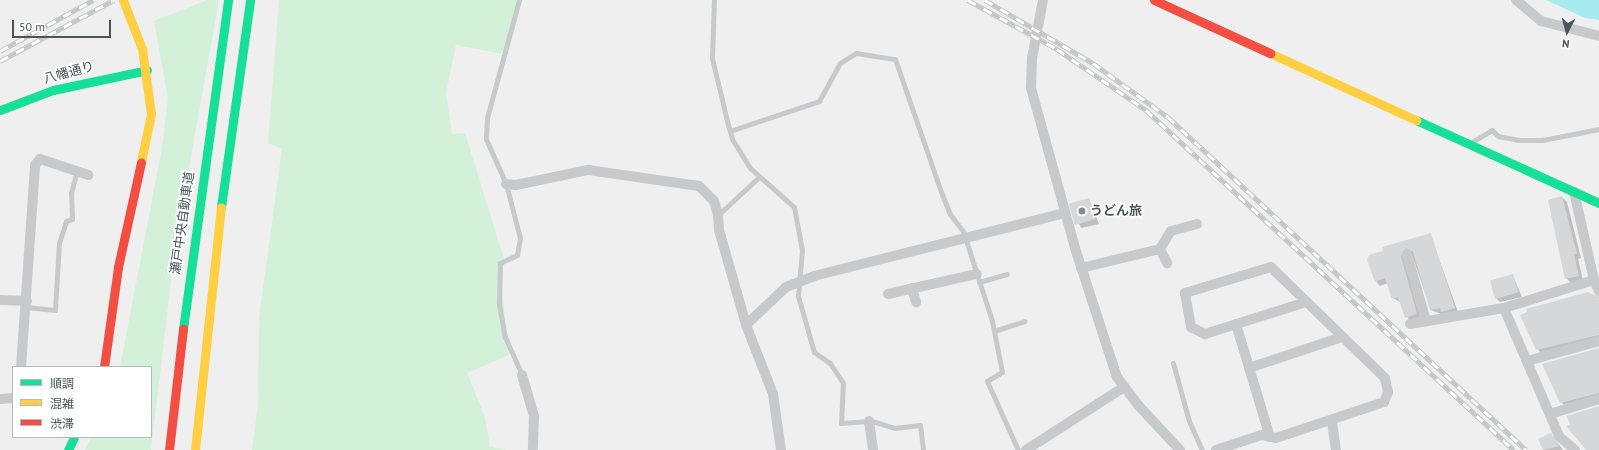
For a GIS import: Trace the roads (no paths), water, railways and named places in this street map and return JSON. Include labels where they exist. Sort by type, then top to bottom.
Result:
[{"type":"main road","points":[[104,366],[118,267],[149,128],[147,70],[136,28],[123,0]]},
{"type":"main road","name":"瀬戸中央自動車道","points":[[169,450],[189,273],[228,0]]},
{"type":"main road","points":[[195,450],[211,282],[250,0]]},
{"type":"main road","points":[[1154,0],[1599,203]]},
{"type":"main road","name":"八幡通り","points":[[0,110],[53,90],[147,70]]},
{"type":"main road","points":[[68,450],[74,438]]},
{"type":"street","points":[[1043,0],[1032,58],[1031,88],[1081,268],[1103,340],[1124,387],[1180,450]]},
{"type":"street","points":[[1516,0],[1541,21],[1599,36]]},
{"type":"street","points":[[21,366],[35,165],[40,160],[88,175]]},
{"type":"street","points":[[506,184],[516,185],[588,170],[640,175],[699,186],[714,201],[718,215],[719,230],[746,325],[773,394],[781,450]]},
{"type":"street","points":[[1574,192],[1594,280],[1599,291]]},
{"type":"street","points":[[746,325],[786,287],[799,282],[1065,213]]},
{"type":"street","points":[[1081,268],[1160,249],[1171,231],[1197,224]]},
{"type":"street","points":[[1160,249],[1167,263]]},
{"type":"street","points":[[1407,254],[1426,322]]},
{"type":"street","points":[[1216,450],[1262,435],[1276,438],[1332,422],[1384,402],[1388,392],[1385,378],[1271,268],[1185,293],[1191,326],[1205,334],[1306,302]]},
{"type":"street","points":[[888,294],[912,288],[978,278]]},
{"type":"street","points":[[1410,324],[1504,308],[1594,280]]},
{"type":"street","points":[[912,288],[916,302]]},
{"type":"street","points":[[0,300],[26,304]]},
{"type":"street","points":[[1504,308],[1559,436],[1575,450]]},
{"type":"street","points":[[1236,324],[1270,437]]},
{"type":"street","points":[[1250,368],[1342,337]]},
{"type":"street","points":[[1527,361],[1599,341]]},
{"type":"street","points":[[522,375],[534,416],[533,450]]},
{"type":"street","points":[[1026,450],[1124,387]]},
{"type":"street","points":[[0,399],[12,398]]},
{"type":"street","points":[[1550,414],[1599,399]]},
{"type":"street","points":[[869,421],[873,450]]},
{"type":"street","points":[[1332,422],[1336,450]]},
{"type":"lane","points":[[519,0],[486,128],[493,161],[506,184],[520,249],[500,263],[499,304],[505,338],[522,375]]},
{"type":"lane","points":[[714,0],[712,58],[730,131],[740,153],[759,177],[794,207],[802,250],[798,296],[814,352],[830,363],[843,383],[841,423],[869,421],[895,428],[920,425],[923,450]]},
{"type":"lane","points":[[730,131],[819,102],[840,63],[856,53],[895,59],[941,192],[965,238],[978,278],[994,331],[1002,372],[987,381],[1018,450]]},
{"type":"lane","points":[[1471,144],[1492,130],[1498,136],[1518,140],[1542,140],[1599,129]]},
{"type":"lane","points":[[26,304],[54,310],[59,243],[66,221],[72,219],[71,192],[77,171]]},
{"type":"lane","points":[[718,215],[759,177]]},
{"type":"lane","points":[[978,278],[1007,274]]},
{"type":"lane","points":[[994,331],[1024,321]]},
{"type":"lane","points":[[1173,363],[1189,421],[1202,450]]},
{"type":"water","points":[[1546,0],[1599,0],[1599,20],[1585,18]]},
{"type":"railway","points":[[0,51],[93,0]]},
{"type":"railway","points":[[0,61],[114,0]]},
{"type":"railway","points":[[968,0],[1057,49],[1146,110],[1514,450]]},
{"type":"railway","points":[[985,0],[1093,63],[1168,117],[1526,450]]},
{"type":"place","name":"うどん旅","points":[[1082,211]]}]
